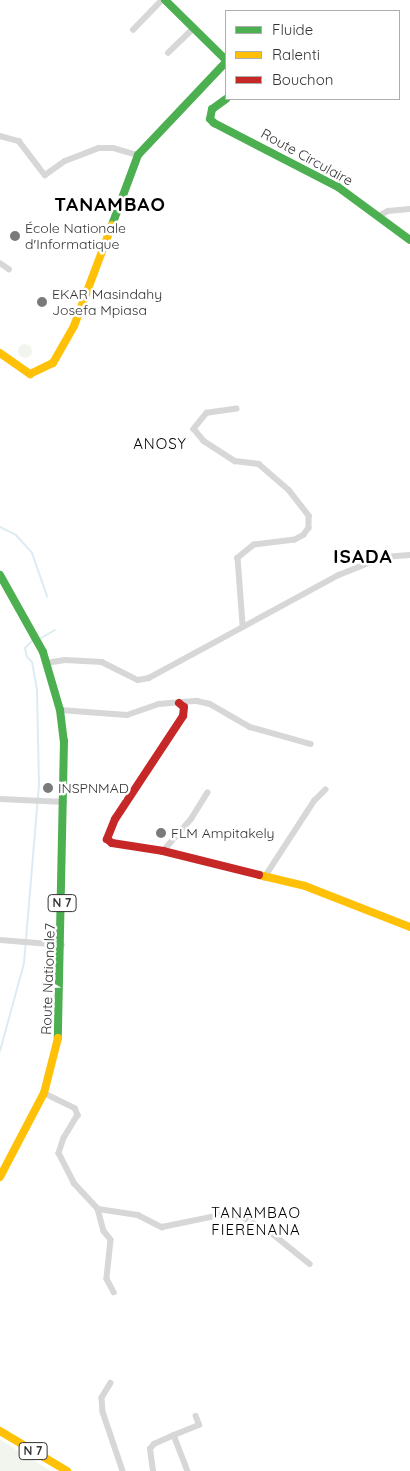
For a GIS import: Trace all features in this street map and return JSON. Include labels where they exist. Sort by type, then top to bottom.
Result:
[{"type":"street","points":[[133,30],[164,0],[225,60]]},
{"type":"street","points":[[168,53],[193,29]]},
{"type":"street","points":[[0,353],[30,374],[53,363],[74,326],[138,155],[225,62]]},
{"type":"street","name":"Route Circulaire","points":[[225,100],[212,109],[210,119],[214,123],[317,174],[379,216],[410,240]]},
{"type":"street","points":[[0,136],[19,141],[45,174],[65,161],[98,148],[113,148],[138,155]]},
{"type":"street","points":[[379,216],[388,211],[410,209]]},
{"type":"street","points":[[0,263],[9,270]]},
{"type":"street","points":[[237,409],[207,413],[194,429],[204,441],[235,461],[259,464],[289,490],[309,516],[309,528],[304,535],[295,540],[254,545],[238,558],[243,625]]},
{"type":"street","points":[[46,663],[65,660],[102,662],[138,680],[149,678],[243,625],[292,603],[360,565],[383,557],[410,554]]},
{"type":"street","name":"N 7","points":[[0,575],[22,610],[46,663],[60,710]]},
{"type":"street","points":[[179,703],[184,708],[183,716],[112,824],[107,839],[112,843],[163,850],[264,878],[305,886],[410,927]]},
{"type":"street","points":[[60,710],[127,715],[159,704],[210,704],[250,727],[311,744]]},
{"type":"street","name":"Route Nationale7","points":[[0,1177],[44,1093],[60,1036],[64,741],[60,710]]},
{"type":"street","points":[[264,878],[314,802],[325,790]]},
{"type":"street","points":[[163,850],[192,819],[207,793]]},
{"type":"street","points":[[0,799],[64,802]]},
{"type":"street","points":[[0,940],[62,944]]},
{"type":"street","points":[[44,1093],[75,1108],[78,1115],[64,1138],[59,1153],[74,1183],[98,1209],[104,1231],[111,1240],[107,1279],[114,1292]]},
{"type":"street","points":[[98,1209],[138,1215],[162,1227],[221,1216],[242,1217],[274,1234],[310,1264]]},
{"type":"street","points":[[111,1382],[102,1398],[103,1412],[123,1471]]},
{"type":"street","points":[[153,1471],[150,1450],[154,1444],[199,1425],[196,1417]]},
{"type":"street","name":"N 7","points":[[0,1431],[67,1471]]},
{"type":"street","points":[[174,1435],[187,1470],[180,1471]]},
{"type":"shaded area","points":[[25,344],[30,346],[32,351],[30,356],[25,358],[20,356],[18,351],[20,346]]},
{"type":"shaded area","points":[[0,1439],[7,1444],[51,1471],[0,1471]]},
{"type":"waterway","points":[[0,527],[16,535],[32,553],[47,596]]},
{"type":"waterway","points":[[41,638],[55,630]]},
{"type":"waterway","points":[[0,1051],[24,963],[39,786],[37,690],[32,662],[27,657],[25,648],[32,641]]},
{"type":"traffic: fast","points":[[165,0],[225,59]]},
{"type":"traffic: fast","points":[[112,225],[138,155],[225,63]]},
{"type":"traffic: fast","points":[[225,100],[212,109],[210,119],[214,123],[338,187],[410,240]]},
{"type":"traffic: fast","points":[[0,575],[43,652],[60,710],[64,741],[58,1038]]},
{"type":"traffic: slow","points":[[0,353],[30,374],[53,363],[74,326],[112,225]]},
{"type":"traffic: slow","points":[[259,875],[305,886],[410,927]]},
{"type":"traffic: slow","points":[[0,1177],[44,1093],[58,1038]]},
{"type":"traffic: slow","points":[[0,1431],[67,1471]]},
{"type":"traffic: jam","points":[[179,703],[184,707],[183,716],[115,819],[107,839],[112,843],[163,851],[259,875]]},
{"type":"place","name":"École Nationale d'Informatique","points":[[15,236]]},
{"type":"place","name":"EKAR Masindahy Josefa Mpiasa","points":[[42,302]]},
{"type":"place","name":"INSPNMAD","points":[[48,788]]},
{"type":"place","name":"FLM Ampitakely","points":[[161,833]]},
{"type":"district","name":"TANAMBAO","points":[[110,205]]},
{"type":"district","name":"ANOSY","points":[[160,444]]},
{"type":"district","name":"ISADA","points":[[363,557]]},
{"type":"district","name":"TANAMBAO FIERENANA","points":[[256,1220]]}]
